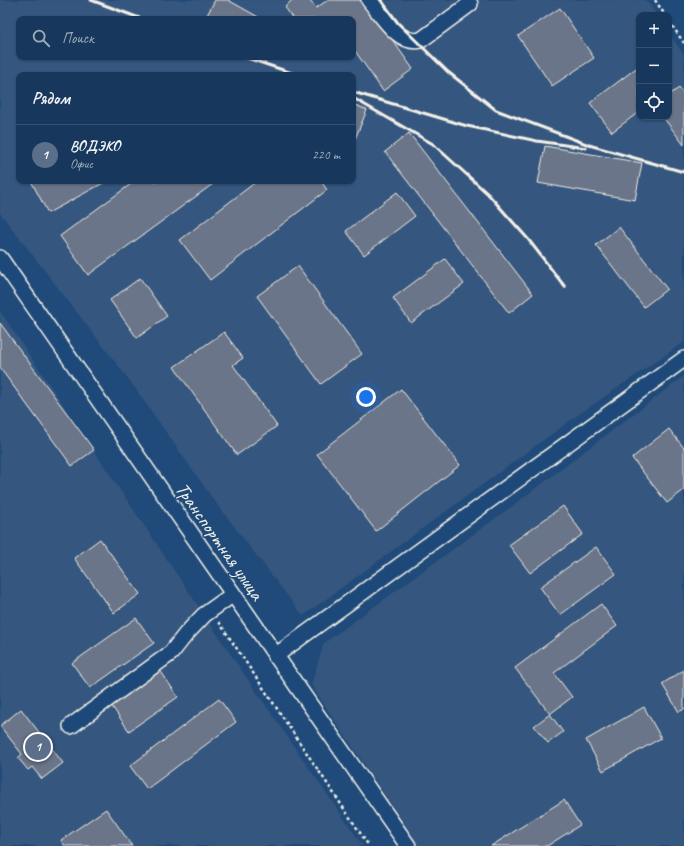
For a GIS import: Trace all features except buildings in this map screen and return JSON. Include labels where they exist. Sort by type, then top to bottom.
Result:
[{"type":"street","points":[[369,0],[397,33],[406,39],[416,42],[421,40],[470,4]]},
{"type":"street","name":"Транспортная улица","points":[[0,258],[232,595],[408,846]]},
{"type":"street","points":[[275,656],[684,359]]},
{"type":"street","points":[[70,726],[171,653],[186,634],[211,610],[232,595]]},
{"type":"path","points":[[655,0],[663,12]]},
{"type":"path","points":[[672,25],[684,43]]},
{"type":"path","points":[[211,610],[370,846]]},
{"type":"shaded area","points":[[0,0],[646,0],[655,12],[636,12],[636,120],[672,120],[672,37],[684,55],[684,342],[575,417],[303,616],[213,499],[130,381],[0,213]]},
{"type":"shaded area","points":[[0,311],[244,674],[363,846],[0,846]]},
{"type":"shaded area","points":[[684,376],[684,846],[419,846],[311,685],[324,643],[511,507]]},
{"type":"railway","points":[[91,0],[134,16]]},
{"type":"railway","points":[[381,0],[398,23],[448,72],[496,110],[589,145],[684,172]]},
{"type":"railway","points":[[253,60],[289,72]]},
{"type":"railway","points":[[356,93],[467,126],[537,141],[586,148]]},
{"type":"railway","points":[[356,100],[433,144],[488,194],[528,239],[565,287]]},
{"type":"place","name":"ВОДЭКО","points":[[38,747]]}]
